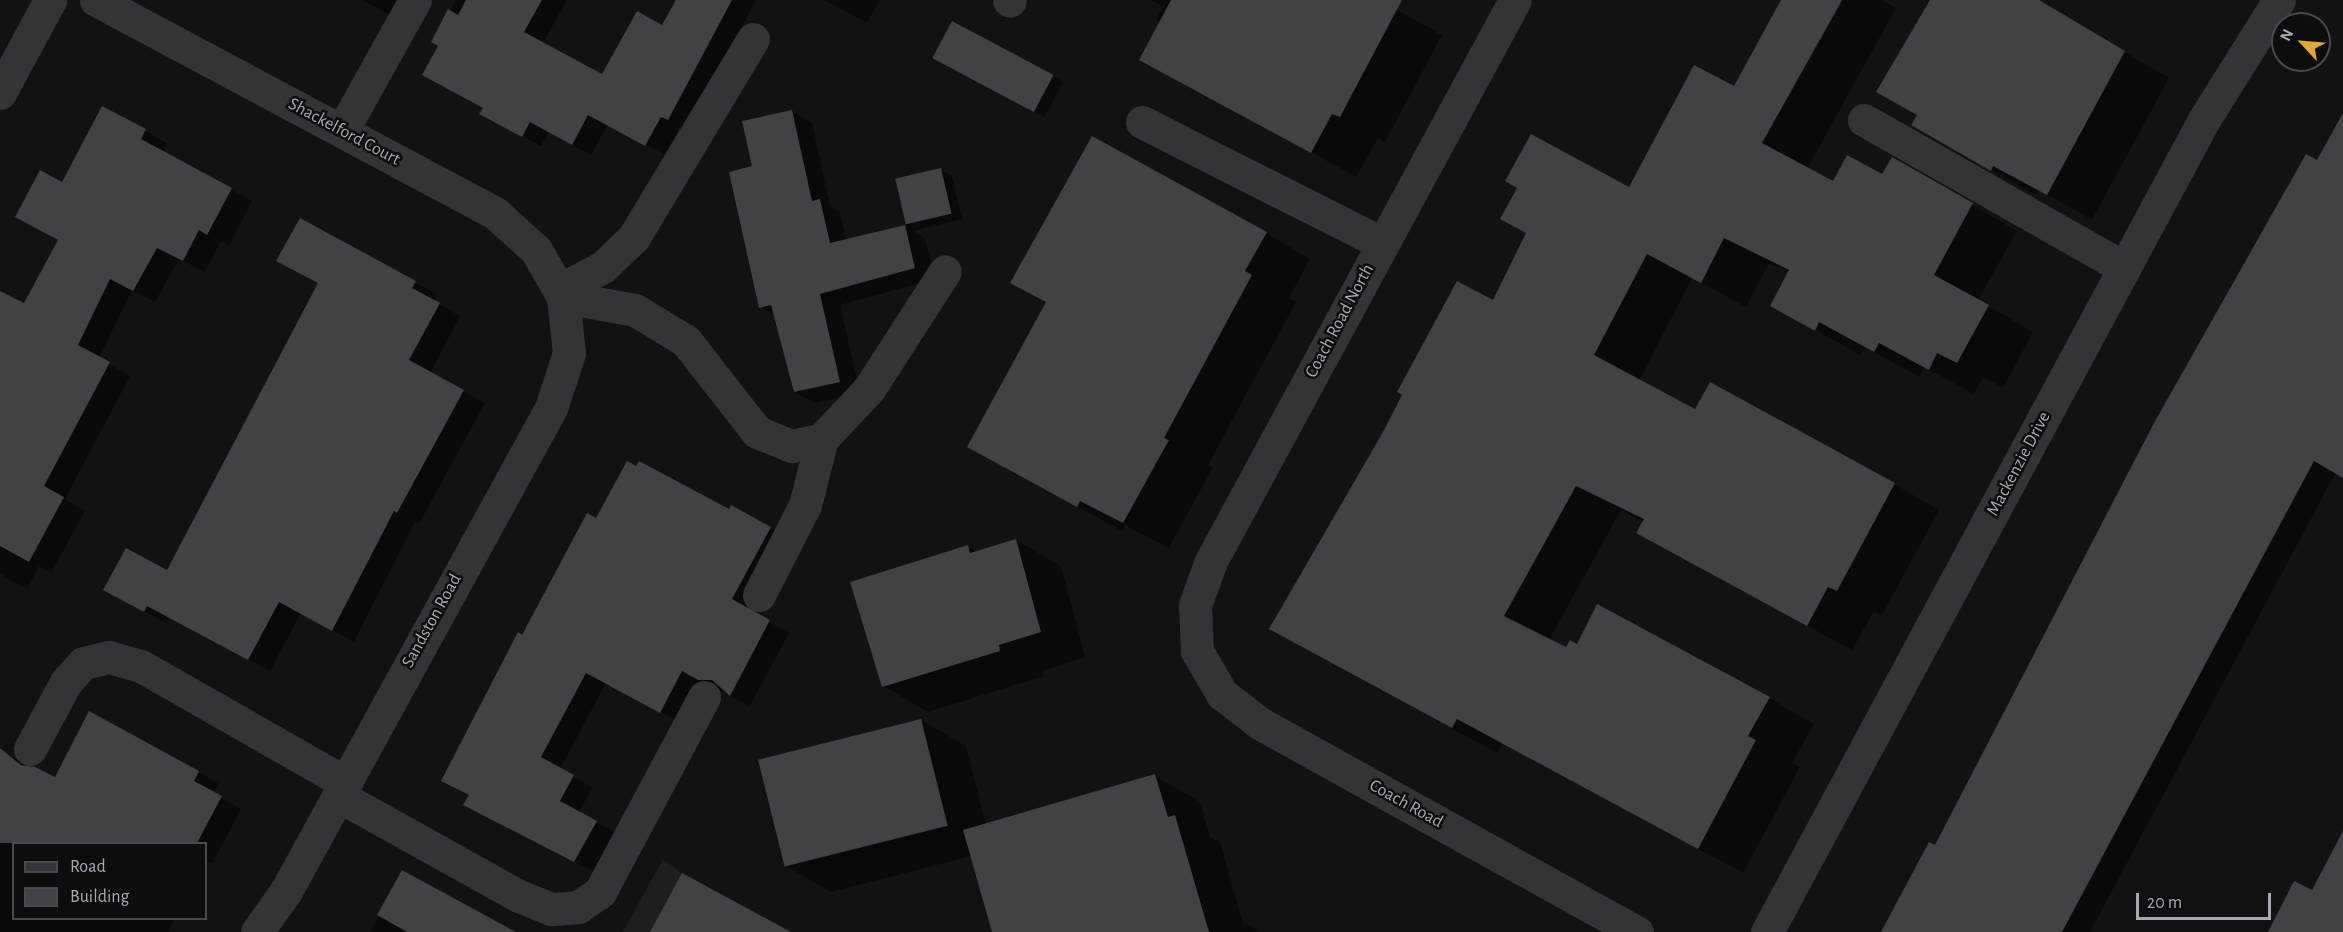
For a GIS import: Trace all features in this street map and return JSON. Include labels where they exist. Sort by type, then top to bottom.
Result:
[{"type":"street","points":[[0,93],[50,0]]},
{"type":"street","name":"Shackelford Court","points":[[96,0],[495,213],[536,250],[561,294]]},
{"type":"street","points":[[342,131],[415,0]]},
{"type":"street","name":"Coach Road North","points":[[1197,651],[1195,605],[1211,561],[1515,0]]},
{"type":"street","name":"Mackenzie Drive","points":[[1767,932],[2205,118],[2264,4]]},
{"type":"street","points":[[561,294],[603,267],[634,237],[753,39]]},
{"type":"street","points":[[1864,120],[2124,268]]},
{"type":"street","points":[[1142,122],[1382,243]]},
{"type":"street","points":[[759,595],[806,505],[822,439],[869,389],[945,271]]},
{"type":"street","points":[[561,294],[635,310],[687,341],[757,432],[792,446],[822,439]]},
{"type":"street","name":"Sandston Road","points":[[257,932],[286,891],[551,408],[569,353],[561,294]]},
{"type":"street","name":"Coach Road","points":[[1197,651],[1222,694],[1261,724],[1637,932]]},
{"type":"street","points":[[30,749],[66,682],[83,663],[109,657],[141,666],[519,897],[552,909],[578,907],[600,892],[704,697]]},
{"type":"shaded area","points":[[663,859],[682,873],[791,932],[623,932]]},
{"type":"building","points":[[466,0],[542,0],[524,32],[602,74],[637,11],[662,25],[676,0],[732,0],[668,120],[661,117],[645,146],[588,115],[572,145],[530,122],[522,137],[479,114],[483,108],[422,75],[438,46],[431,42],[448,9],[458,15]]},
{"type":"building","points":[[1171,0],[1402,0],[1340,117],[1332,114],[1311,153],[1139,60]]},
{"type":"building","points":[[1781,0],[1842,0],[1762,143],[1833,181],[1847,155],[1882,174],[1892,157],[1973,203],[1934,275],[1989,305],[1957,363],[1937,353],[1929,370],[1879,343],[1874,352],[1819,322],[1815,331],[1770,306],[1789,270],[1724,238],[1701,283],[1647,254],[1594,355],[1695,409],[1710,382],[1895,483],[1837,591],[1828,587],[1807,626],[1636,533],[1644,519],[1576,486],[1504,616],[1566,647],[1570,640],[1577,644],[1597,604],[1770,697],[1748,736],[1756,740],[1698,849],[1457,719],[1452,728],[1269,629],[1383,432],[1402,395],[1397,392],[1457,281],[1493,300],[1526,233],[1500,219],[1517,188],[1505,181],[1531,134],[1629,187],[1694,65],[1734,86]]},
{"type":"building","points":[[1930,0],[2039,0],[2125,51],[2047,195],[1993,166],[1991,171],[1911,125],[1917,115],[1876,92]]},
{"type":"building","points":[[952,21],[1054,75],[1034,112],[932,58]]},
{"type":"building","points":[[102,106],[146,129],[141,139],[232,188],[207,235],[199,230],[183,261],[157,248],[133,291],[110,279],[78,345],[110,362],[44,486],[64,497],[29,562],[0,546],[0,291],[24,303],[58,240],[15,217],[40,170],[62,182]]},
{"type":"building","points":[[792,110],[812,201],[820,199],[830,243],[905,225],[915,268],[820,294],[840,382],[794,392],[771,305],[759,308],[729,172],[752,166],[742,121]]},
{"type":"building","points":[[2343,113],[2343,478],[2314,461],[2062,932],[1881,932],[1929,842],[1935,845],[2154,423],[2306,154],[2317,160]]},
{"type":"building","points":[[1092,136],[1267,232],[1245,271],[1252,275],[1164,438],[1169,440],[1123,523],[1080,501],[1077,507],[967,447],[1046,302],[1010,283]]},
{"type":"building","points":[[941,168],[952,214],[906,224],[895,179]]},
{"type":"building","points":[[300,218],[416,281],[412,288],[440,303],[409,360],[464,390],[397,513],[394,511],[332,631],[279,602],[248,660],[147,606],[144,612],[103,590],[126,548],[167,570],[318,283],[276,261]]},
{"type":"building","points":[[627,461],[636,466],[639,461],[729,509],[731,505],[771,527],[732,599],[770,620],[730,696],[712,680],[698,680],[682,671],[660,713],[586,673],[541,757],[574,775],[560,801],[597,821],[574,862],[463,805],[469,795],[441,781],[518,632],[522,635],[587,513],[596,518]]},
{"type":"building","points":[[1016,539],[1041,632],[999,645],[1000,651],[882,687],[850,582],[968,545],[970,553]]},
{"type":"building","points":[[89,711],[199,771],[194,781],[222,796],[198,842],[0,843],[0,748],[21,765],[35,767],[55,777]]},
{"type":"building","points":[[921,719],[948,826],[785,866],[758,760]]},
{"type":"building","points":[[1155,774],[1168,817],[1175,815],[1209,932],[992,932],[963,830]]},
{"type":"building","points":[[2343,831],[2343,932],[2268,932],[2294,881],[2312,890]]},
{"type":"building","points":[[402,870],[516,932],[407,932],[377,915]]},
{"type":"building","points":[[682,873],[791,932],[650,932]]}]
